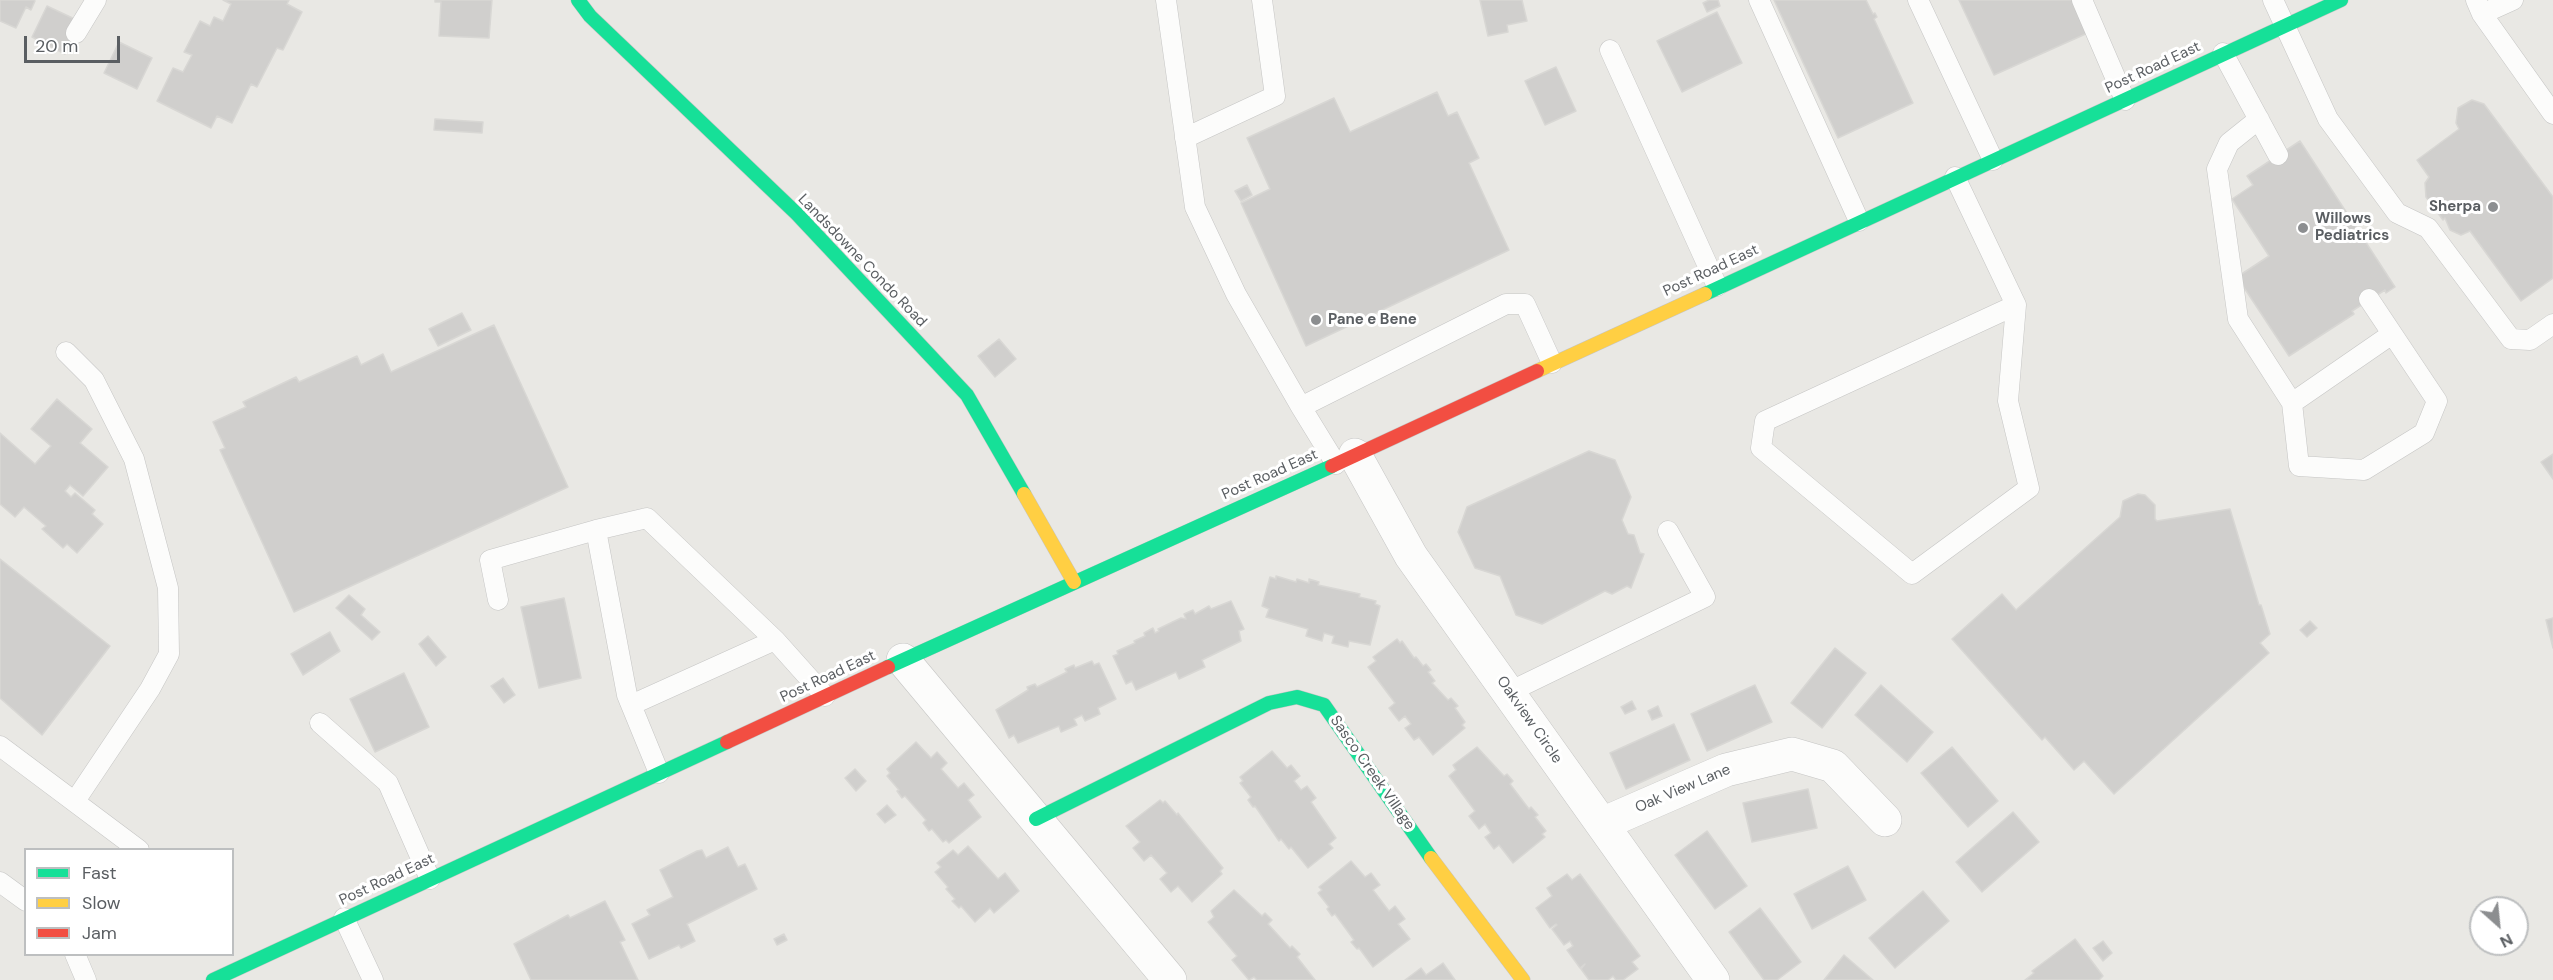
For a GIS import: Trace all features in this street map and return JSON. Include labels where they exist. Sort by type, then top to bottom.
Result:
[{"type":"main road","name":"Landsdowne Condo Road","points":[[578,0],[590,16],[797,214],[967,395],[1074,582]]},
{"type":"main road","name":"Post Road East","points":[[213,980],[237,959],[344,918],[430,879],[2341,0]]},
{"type":"main road","name":"Sasco Creek Village","points":[[1036,819],[1269,703],[1297,697],[1324,705],[1449,884],[1522,980]]},
{"type":"street","name":"Oakview Circle","points":[[1346,459],[1410,556],[1713,980]]},
{"type":"street","points":[[903,660],[1170,980]]},
{"type":"street","name":"Oak View Lane","points":[[1602,824],[1726,770],[1792,754],[1833,766],[1885,820]]},
{"type":"lane","points":[[76,33],[96,0]]},
{"type":"lane","points":[[1166,0],[1195,207],[1236,294],[1301,407],[1346,459]]},
{"type":"lane","points":[[1185,138],[1275,96],[1262,0]]},
{"type":"lane","points":[[1760,0],[1859,221]]},
{"type":"lane","points":[[1918,0],[1993,160]]},
{"type":"lane","points":[[2082,0],[2125,100]]},
{"type":"lane","points":[[2272,0],[2328,119],[2397,213],[2428,228],[2511,339],[2530,340],[2553,324]]},
{"type":"lane","points":[[2513,0],[2479,7],[2553,114]]},
{"type":"lane","points":[[1610,50],[1717,286]]},
{"type":"lane","points":[[2223,53],[2278,155]]},
{"type":"lane","points":[[2259,119],[2229,143],[2217,169],[2238,319],[2292,403],[2299,466],[2364,470],[2424,433],[2437,401],[2369,299]]},
{"type":"lane","points":[[1955,177],[2016,305],[2008,401],[2029,488],[1912,574],[1761,448],[1765,421],[2016,305]]},
{"type":"lane","points":[[1301,407],[1506,304],[1525,304],[1552,363]]},
{"type":"lane","points":[[2292,403],[2391,334]]},
{"type":"lane","points":[[66,352],[94,380],[134,459],[168,588],[169,654],[150,689],[75,801]]},
{"type":"lane","points":[[498,600],[490,560],[647,518],[775,640],[825,696]]},
{"type":"lane","points":[[596,530],[627,695],[659,773]]},
{"type":"lane","points":[[1509,692],[1705,597],[1668,531]]},
{"type":"lane","points":[[631,705],[775,640]]},
{"type":"lane","points":[[320,723],[388,783],[430,879]]},
{"type":"lane","points":[[0,746],[138,848]]},
{"type":"lane","points":[[0,882],[24,900]]},
{"type":"lane","points":[[344,918],[373,980]]},
{"type":"lane","points":[[76,956],[86,980]]},
{"type":"building","points":[[0,0],[35,1],[31,10],[26,7],[16,28],[0,21]]},
{"type":"building","points":[[223,0],[289,0],[287,4],[302,12],[283,50],[277,48],[257,87],[251,84],[232,123],[217,116],[211,128],[157,101],[173,68],[183,72],[192,55],[184,52],[200,21],[210,26],[214,17],[223,21],[231,4]]},
{"type":"building","points":[[435,0],[492,0],[489,38],[439,36],[441,2],[435,2]]},
{"type":"building","points":[[1480,0],[1522,0],[1527,21],[1507,25],[1508,32],[1488,36]]},
{"type":"building","points":[[1718,0],[1720,6],[1707,12],[1703,3]]},
{"type":"building","points":[[1774,0],[1866,0],[1877,17],[1874,19],[1913,103],[1838,138]]},
{"type":"building","points":[[1959,0],[2075,0],[2090,32],[1994,75]]},
{"type":"building","points":[[47,6],[81,22],[65,54],[32,37]]},
{"type":"building","points":[[1717,12],[1742,63],[1682,92],[1657,41]]},
{"type":"building","points":[[119,42],[152,58],[137,89],[104,73]]},
{"type":"building","points":[[1556,67],[1576,111],[1545,125],[1525,81]]},
{"type":"building","points":[[1437,92],[1448,116],[1457,112],[1479,158],[1469,163],[1509,250],[1306,346],[1241,203],[1270,189],[1247,138],[1334,98],[1350,132]]},
{"type":"building","name":"Sherpa","points":[[2472,100],[2484,104],[2553,197],[2553,278],[2521,301],[2470,231],[2461,235],[2450,230],[2445,218],[2443,220],[2426,197],[2425,183],[2429,177],[2417,160],[2459,129],[2456,123],[2458,108]]},
{"type":"building","points":[[435,119],[483,122],[482,133],[434,130]]},
{"type":"building","name":"Willows Pediatrics","points":[[2300,141],[2395,287],[2386,293],[2385,290],[2352,311],[2354,314],[2289,356],[2237,277],[2269,256],[2232,199],[2253,185],[2247,176]]},
{"type":"building","points":[[1247,185],[1252,195],[1241,201],[1235,191]]},
{"type":"building","points":[[462,313],[471,330],[438,346],[429,329]]},
{"type":"building","points":[[494,325],[568,487],[294,612],[220,450],[225,448],[213,422],[246,407],[243,402],[296,377],[299,382],[357,356],[361,365],[383,354],[391,372]]},
{"type":"building","points":[[999,339],[1016,359],[995,377],[978,356]]},
{"type":"building","points":[[57,399],[92,429],[80,443],[108,467],[83,496],[70,485],[65,491],[71,497],[75,493],[95,510],[92,514],[103,524],[77,553],[67,544],[63,548],[42,529],[46,526],[24,507],[15,517],[0,504],[0,433],[35,464],[51,446],[31,429]]},
{"type":"building","points":[[1589,451],[1615,460],[1631,497],[1622,520],[1628,534],[1634,535],[1640,553],[1644,554],[1631,588],[1627,586],[1612,594],[1605,591],[1542,624],[1516,615],[1500,576],[1475,568],[1458,532],[1467,507]]},
{"type":"building","points":[[2553,454],[2553,479],[2541,462]]},
{"type":"building","points":[[2138,494],[2145,495],[2155,505],[2157,521],[2230,509],[2270,634],[2260,643],[2269,653],[2114,794],[2084,761],[2074,770],[2045,737],[2042,740],[1952,639],[2002,594],[2016,610],[2120,517],[2123,501]]},
{"type":"building","points":[[0,559],[110,646],[42,735],[0,698]]},
{"type":"building","points":[[1276,576],[1296,582],[1297,579],[1309,583],[1309,579],[1319,582],[1318,585],[1360,594],[1359,597],[1376,601],[1375,604],[1380,606],[1370,645],[1349,641],[1348,647],[1332,643],[1334,636],[1324,633],[1322,641],[1306,636],[1308,629],[1266,617],[1269,609],[1262,606],[1270,577],[1276,579]]},
{"type":"building","points":[[349,595],[365,609],[361,615],[380,632],[372,640],[336,608]]},
{"type":"building","points":[[564,598],[581,678],[539,688],[521,607]]},
{"type":"building","points":[[1231,601],[1244,629],[1239,631],[1241,641],[1202,660],[1205,667],[1179,679],[1176,672],[1136,690],[1132,681],[1126,684],[1113,656],[1118,654],[1117,651],[1135,643],[1134,641],[1145,636],[1144,633],[1153,628],[1155,633],[1159,631],[1158,629],[1181,618],[1186,619],[1184,614],[1193,610],[1195,614],[1209,606],[1211,609]]},
{"type":"building","points":[[2553,618],[2553,648],[2546,620]]},
{"type":"building","points":[[2310,621],[2317,628],[2307,637],[2300,630]]},
{"type":"building","points":[[330,632],[340,651],[303,675],[291,654]]},
{"type":"building","points":[[428,636],[446,657],[436,666],[419,644]]},
{"type":"building","points":[[1397,639],[1400,643],[1402,641],[1414,658],[1416,657],[1423,666],[1426,664],[1431,670],[1428,672],[1435,681],[1432,683],[1448,700],[1451,698],[1458,706],[1455,708],[1465,722],[1462,725],[1465,728],[1433,755],[1419,737],[1414,740],[1405,728],[1411,724],[1405,716],[1399,721],[1389,708],[1395,703],[1368,667],[1376,661],[1373,657]]},
{"type":"building","points":[[1835,648],[1866,673],[1822,728],[1791,703]]},
{"type":"building","points":[[1092,661],[1094,665],[1099,663],[1116,699],[1098,708],[1100,714],[1085,721],[1082,715],[1074,719],[1077,725],[1061,732],[1059,726],[1018,743],[1014,735],[1009,738],[996,710],[1028,690],[1027,687],[1035,684],[1037,687],[1067,672],[1065,669],[1074,665],[1075,668]]},
{"type":"building","points":[[404,673],[429,727],[375,752],[350,699]]},
{"type":"building","points":[[503,678],[515,695],[504,703],[491,686]]},
{"type":"building","points":[[1755,685],[1772,722],[1707,751],[1691,714]]},
{"type":"building","points":[[1881,685],[1933,732],[1907,762],[1855,715]]},
{"type":"building","points":[[1632,701],[1636,709],[1625,714],[1621,707]]},
{"type":"building","points":[[1658,706],[1662,716],[1652,720],[1648,711]]},
{"type":"building","points":[[1674,724],[1690,760],[1626,789],[1610,753]]},
{"type":"building","points":[[916,742],[931,758],[937,752],[947,763],[941,769],[958,788],[964,783],[974,795],[968,800],[981,817],[949,843],[946,840],[943,842],[932,829],[929,831],[923,823],[926,820],[905,796],[902,798],[897,791],[899,790],[887,776],[890,773],[887,769]]},
{"type":"building","points":[[1477,747],[1504,776],[1507,774],[1513,781],[1510,784],[1529,809],[1531,807],[1538,815],[1535,817],[1546,831],[1542,834],[1545,837],[1513,863],[1499,845],[1494,849],[1485,837],[1491,833],[1485,824],[1479,829],[1469,816],[1475,811],[1449,776],[1456,770],[1453,765]]},
{"type":"building","points":[[1952,747],[1998,801],[1968,827],[1921,773]]},
{"type":"building","points":[[1272,751],[1287,768],[1291,765],[1300,776],[1294,781],[1301,790],[1307,786],[1316,798],[1311,802],[1336,838],[1329,844],[1333,848],[1308,868],[1291,847],[1289,849],[1281,839],[1279,841],[1255,806],[1253,807],[1248,800],[1251,797],[1240,783],[1243,781],[1240,777]]},
{"type":"building","points":[[855,769],[866,781],[856,791],[845,778]]},
{"type":"building","points":[[1808,789],[1817,828],[1752,842],[1743,803]]},
{"type":"building","points":[[1160,800],[1163,803],[1165,801],[1177,815],[1178,813],[1223,868],[1220,871],[1222,874],[1192,902],[1178,886],[1171,892],[1160,879],[1167,873],[1151,855],[1144,861],[1133,848],[1140,842],[1126,826]]},
{"type":"building","points":[[887,805],[896,815],[885,823],[877,814]]},
{"type":"building","points":[[2013,812],[2039,842],[1982,892],[1956,862]]},
{"type":"building","points":[[1707,831],[1747,886],[1715,909],[1675,855]]},
{"type":"building","points":[[968,846],[998,879],[1005,873],[1019,891],[994,913],[990,908],[975,922],[961,906],[959,908],[952,901],[955,899],[946,889],[948,887],[935,872],[941,867],[937,863],[953,850],[958,855]]},
{"type":"building","points":[[728,847],[738,867],[745,864],[757,889],[687,924],[695,941],[681,948],[679,945],[649,959],[632,924],[650,915],[647,910],[673,897],[660,870],[697,851],[702,850],[706,858]]},
{"type":"building","points":[[1351,861],[1365,877],[1371,873],[1380,885],[1373,890],[1389,911],[1395,906],[1405,919],[1398,924],[1410,939],[1373,967],[1359,948],[1357,949],[1351,942],[1354,940],[1335,914],[1332,916],[1327,909],[1329,907],[1318,893],[1322,890],[1319,887]]},
{"type":"building","points":[[1848,866],[1866,900],[1812,929],[1794,894]]},
{"type":"building","points":[[1567,874],[1572,880],[1580,874],[1640,956],[1632,962],[1638,969],[1623,980],[1616,980],[1613,976],[1608,980],[1589,980],[1581,969],[1585,964],[1580,968],[1567,950],[1573,946],[1570,941],[1564,945],[1552,929],[1557,925],[1550,928],[1536,908],[1552,896],[1547,888]]},
{"type":"building","points":[[1234,890],[1262,916],[1265,913],[1272,920],[1268,924],[1290,948],[1292,946],[1300,954],[1297,957],[1315,980],[1257,980],[1254,977],[1249,980],[1232,960],[1237,956],[1208,922],[1214,917],[1211,911]]},
{"type":"building","points":[[1923,891],[1949,921],[1895,968],[1869,938]]},
{"type":"building","points":[[605,901],[625,940],[620,942],[638,980],[531,980],[514,944],[568,915],[570,918]]},
{"type":"building","points":[[1760,908],[1801,962],[1777,980],[1764,980],[1729,932]]},
{"type":"building","points":[[784,934],[787,940],[777,945],[774,939]]},
{"type":"building","points":[[2075,939],[2103,976],[2099,980],[2025,980],[2034,973],[2032,971]]},
{"type":"building","points":[[2103,941],[2112,953],[2103,961],[2093,948]]},
{"type":"building","points":[[1844,955],[1873,980],[1824,980]]},
{"type":"building","points":[[1443,963],[1455,980],[1405,980],[1421,968],[1426,975]]},
{"type":"traffic: fast","points":[[578,0],[590,16],[797,214],[967,395],[1024,494]]},
{"type":"traffic: fast","points":[[1705,294],[2341,0]]},
{"type":"traffic: fast","points":[[888,667],[1332,466]]},
{"type":"traffic: fast","points":[[1036,819],[1269,703],[1297,697],[1324,705],[1431,858]]},
{"type":"traffic: fast","points":[[213,980],[727,742]]},
{"type":"traffic: slow","points":[[1537,371],[1705,294]]},
{"type":"traffic: slow","points":[[1024,494],[1074,582]]},
{"type":"traffic: slow","points":[[1431,858],[1523,980]]},
{"type":"traffic: jam","points":[[1332,466],[1537,371]]},
{"type":"traffic: jam","points":[[727,742],[888,667]]},
{"type":"place","name":"Sherpa","points":[[2493,207]]},
{"type":"place","name":"Willows Pediatrics","points":[[2303,228]]},
{"type":"place","name":"Pane e Bene","points":[[1316,320]]}]
